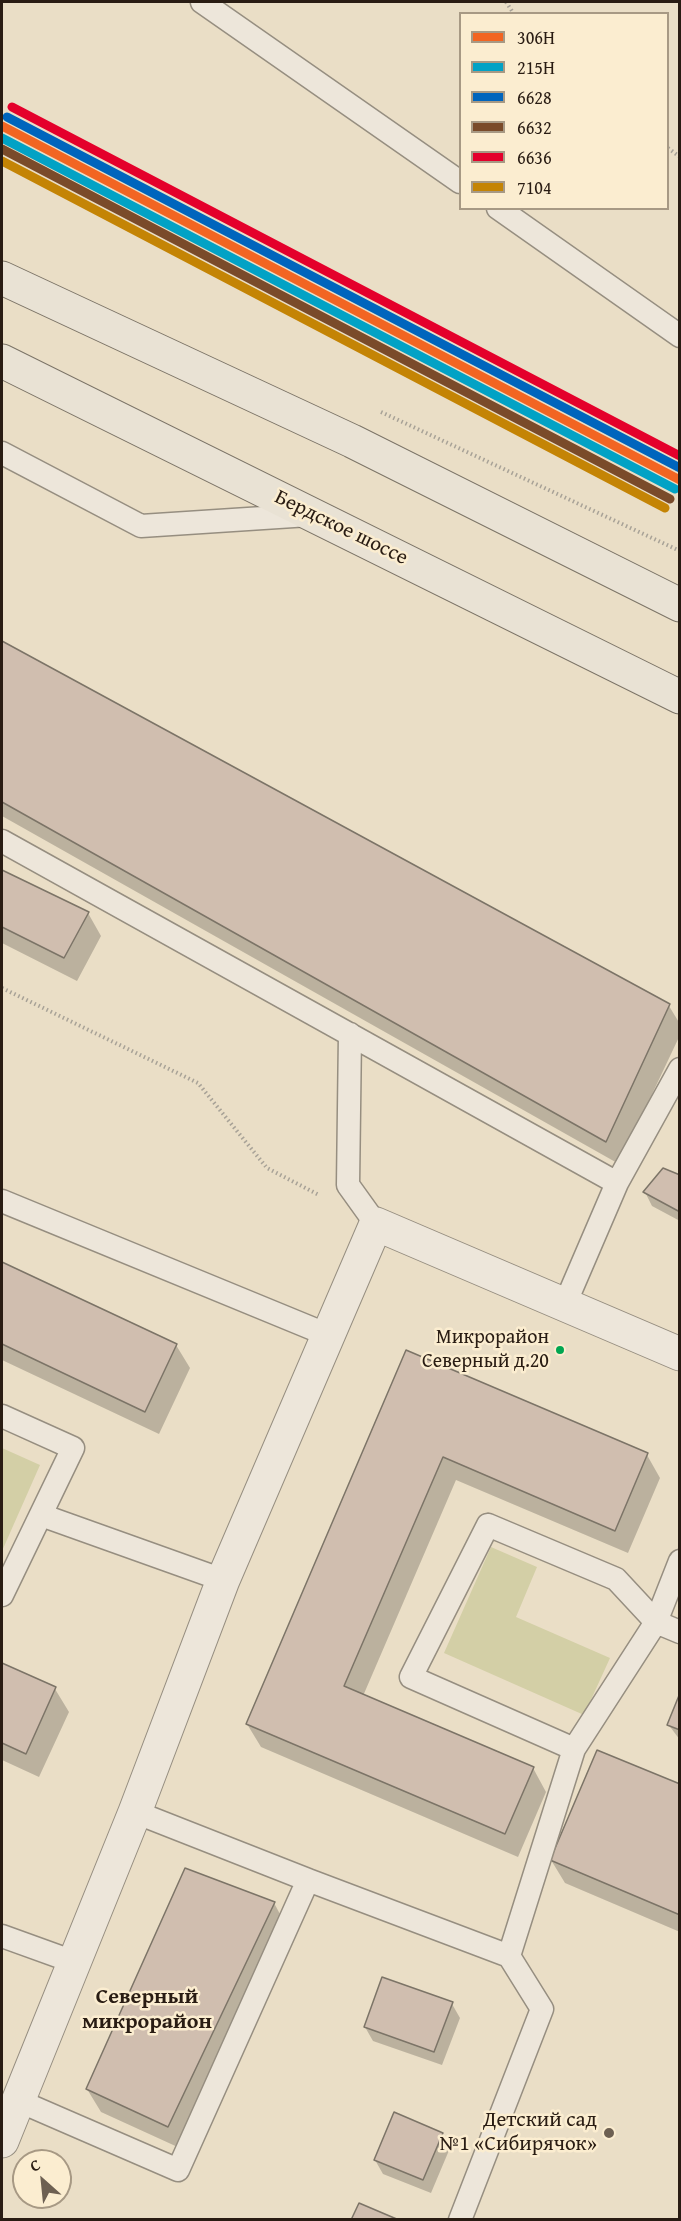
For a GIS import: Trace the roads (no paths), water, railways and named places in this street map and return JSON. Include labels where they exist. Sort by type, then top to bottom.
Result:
[{"type":"highway","points":[[2,278],[352,441],[680,605]]},
{"type":"highway","name":"Бердское шоссе","points":[[2,361],[315,514],[680,697]]},
{"type":"street","points":[[2,2141],[135,1812],[223,1580],[376,1224],[680,1354]]},
{"type":"lane","points":[[202,2],[459,181]]},
{"type":"lane","points":[[501,210],[680,336]]},
{"type":"lane","points":[[2,453],[141,526],[315,514]]},
{"type":"lane","points":[[2,841],[617,1183]]},
{"type":"lane","points":[[350,1034],[348,1185],[376,1224]]},
{"type":"lane","points":[[565,1304],[617,1183],[680,1069]]},
{"type":"lane","points":[[2,1201],[328,1335]]},
{"type":"lane","points":[[2,1416],[74,1448],[2,1595]]},
{"type":"lane","points":[[41,1515],[223,1580]]},
{"type":"lane","points":[[574,1749],[411,1677],[488,1525],[616,1579],[656,1622],[680,1632]]},
{"type":"lane","points":[[509,1956],[574,1749],[656,1622],[680,1561]]},
{"type":"lane","points":[[135,1812],[509,1956],[542,2009],[460,2220]]},
{"type":"lane","points":[[19,2101],[178,2170],[308,1880]]},
{"type":"lane","points":[[2,1936],[74,1962]]},
{"type":"place","name":"Микрорайон Северный д.20","points":[[560,1350]]},
{"type":"place","name":"Детский сад №1 «Сибирячок»","points":[[609,2133]]},
{"type":"district","name":"Северный микрорайон","points":[[147,2010]]}]
